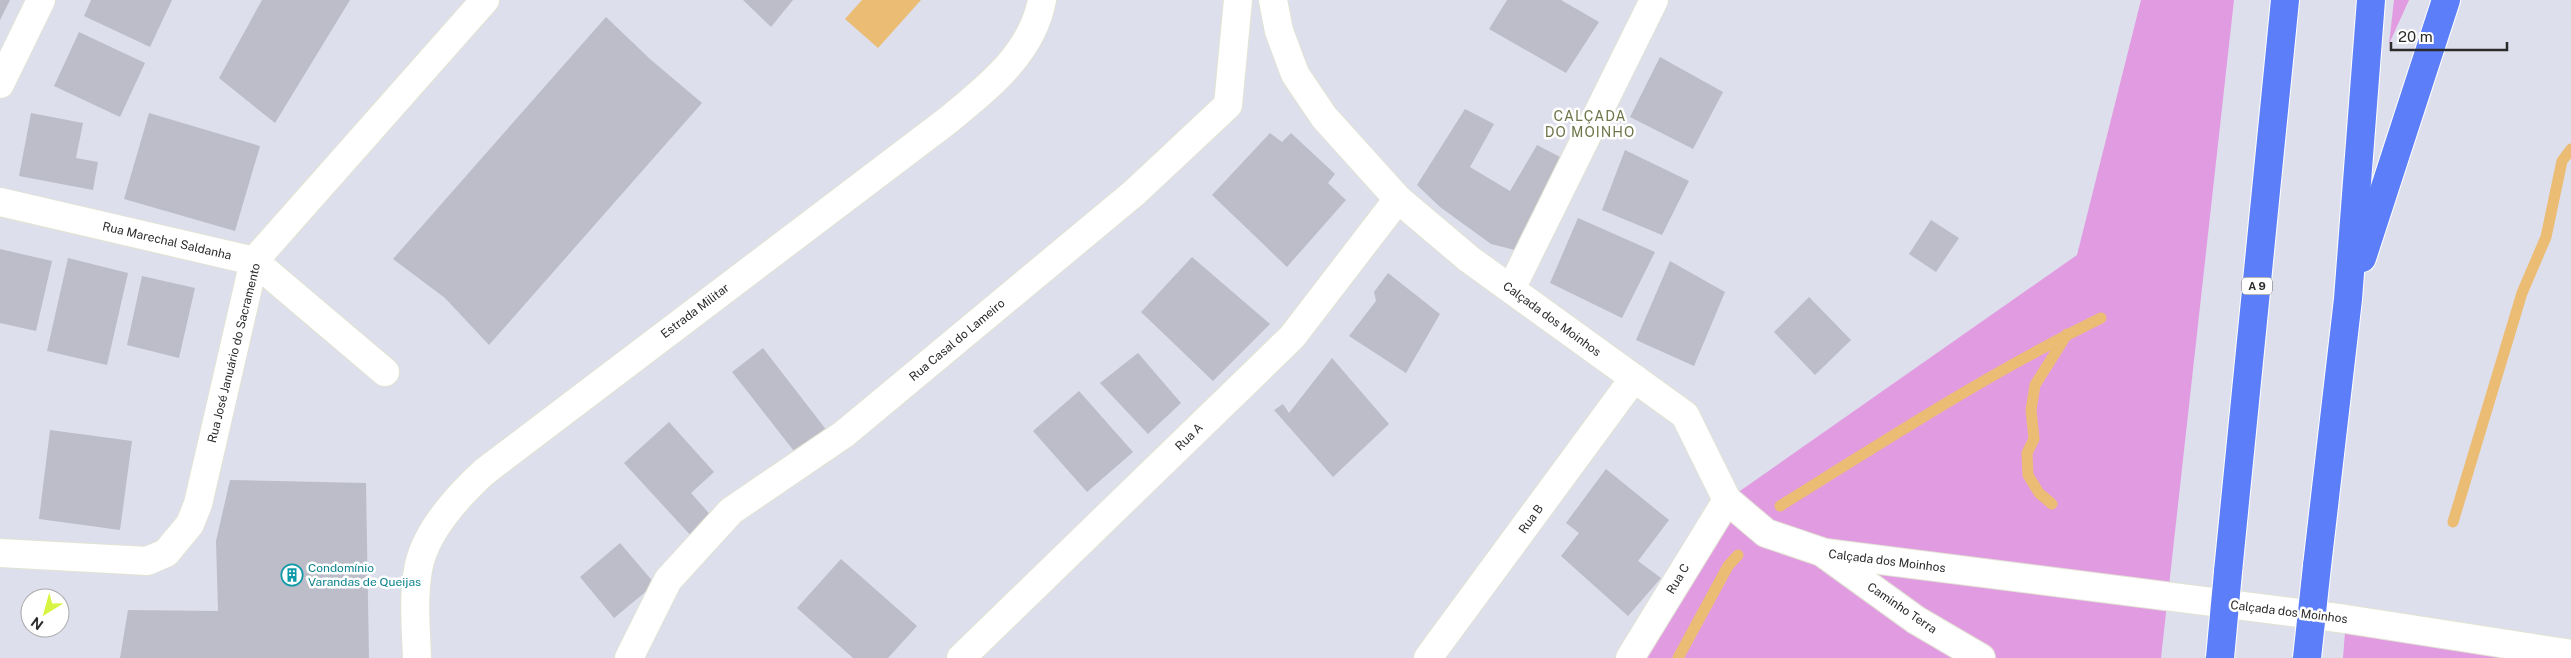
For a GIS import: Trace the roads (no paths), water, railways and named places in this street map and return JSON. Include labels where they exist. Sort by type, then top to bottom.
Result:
[{"type":"highway","name":"A 9","points":[[2220,658],[2285,0]]},
{"type":"highway","points":[[2307,658],[2348,300],[2371,0]]},
{"type":"highway","points":[[2348,300],[2446,0]]},
{"type":"street","points":[[0,84],[41,0]]},
{"type":"street","name":"Rua José Januário do Sacramento","points":[[0,553],[146,561],[166,553],[190,524],[198,504],[254,261],[485,0]]},
{"type":"street","name":"Estrada Militar","points":[[417,658],[415,611],[418,567],[428,543],[444,516],[462,492],[484,472],[947,121],[990,85],[1004,72],[1028,39],[1042,0]]},
{"type":"street","name":"Rua Casal do Lameiro","points":[[629,658],[668,580],[731,511],[844,434],[1134,194],[1228,105],[1238,0]]},
{"type":"street","name":"Calçada dos Moinhos","points":[[1273,0],[1279,31],[1295,74],[1324,117],[1398,199],[1470,259],[1685,415],[1726,500],[1766,533],[1825,554],[2346,620],[2571,654]]},
{"type":"street","points":[[1511,289],[1654,0]]},
{"type":"street","name":"Rua A","points":[[961,658],[1292,337],[1398,199]]},
{"type":"street","name":"Rua Marechal Saldanha","points":[[0,202],[254,261],[385,372]]},
{"type":"street","name":"Rua B","points":[[1428,658],[1634,378]]},
{"type":"street","name":"Rua C","points":[[1630,658],[1726,500]]},
{"type":"street","name":"Caminho Terra","points":[[1825,554],[1916,620],[1981,658]]},
{"type":"waterway","points":[[2453,522],[2522,293],[2546,237],[2562,161],[2571,149]]},
{"type":"waterway","points":[[1780,506],[1978,384],[2101,318]]},
{"type":"waterway","points":[[2052,504],[2039,493],[2028,475],[2027,453],[2034,439],[2031,410],[2035,385],[2067,334]]},
{"type":"waterway","points":[[1678,658],[1728,566],[1738,555]]},
{"type":"place","name":"Condomínio Varandas de Queijas","points":[[292,575]]},
{"type":"district","name":"CALÇADA DO MOINHO","points":[[1590,124]]}]
